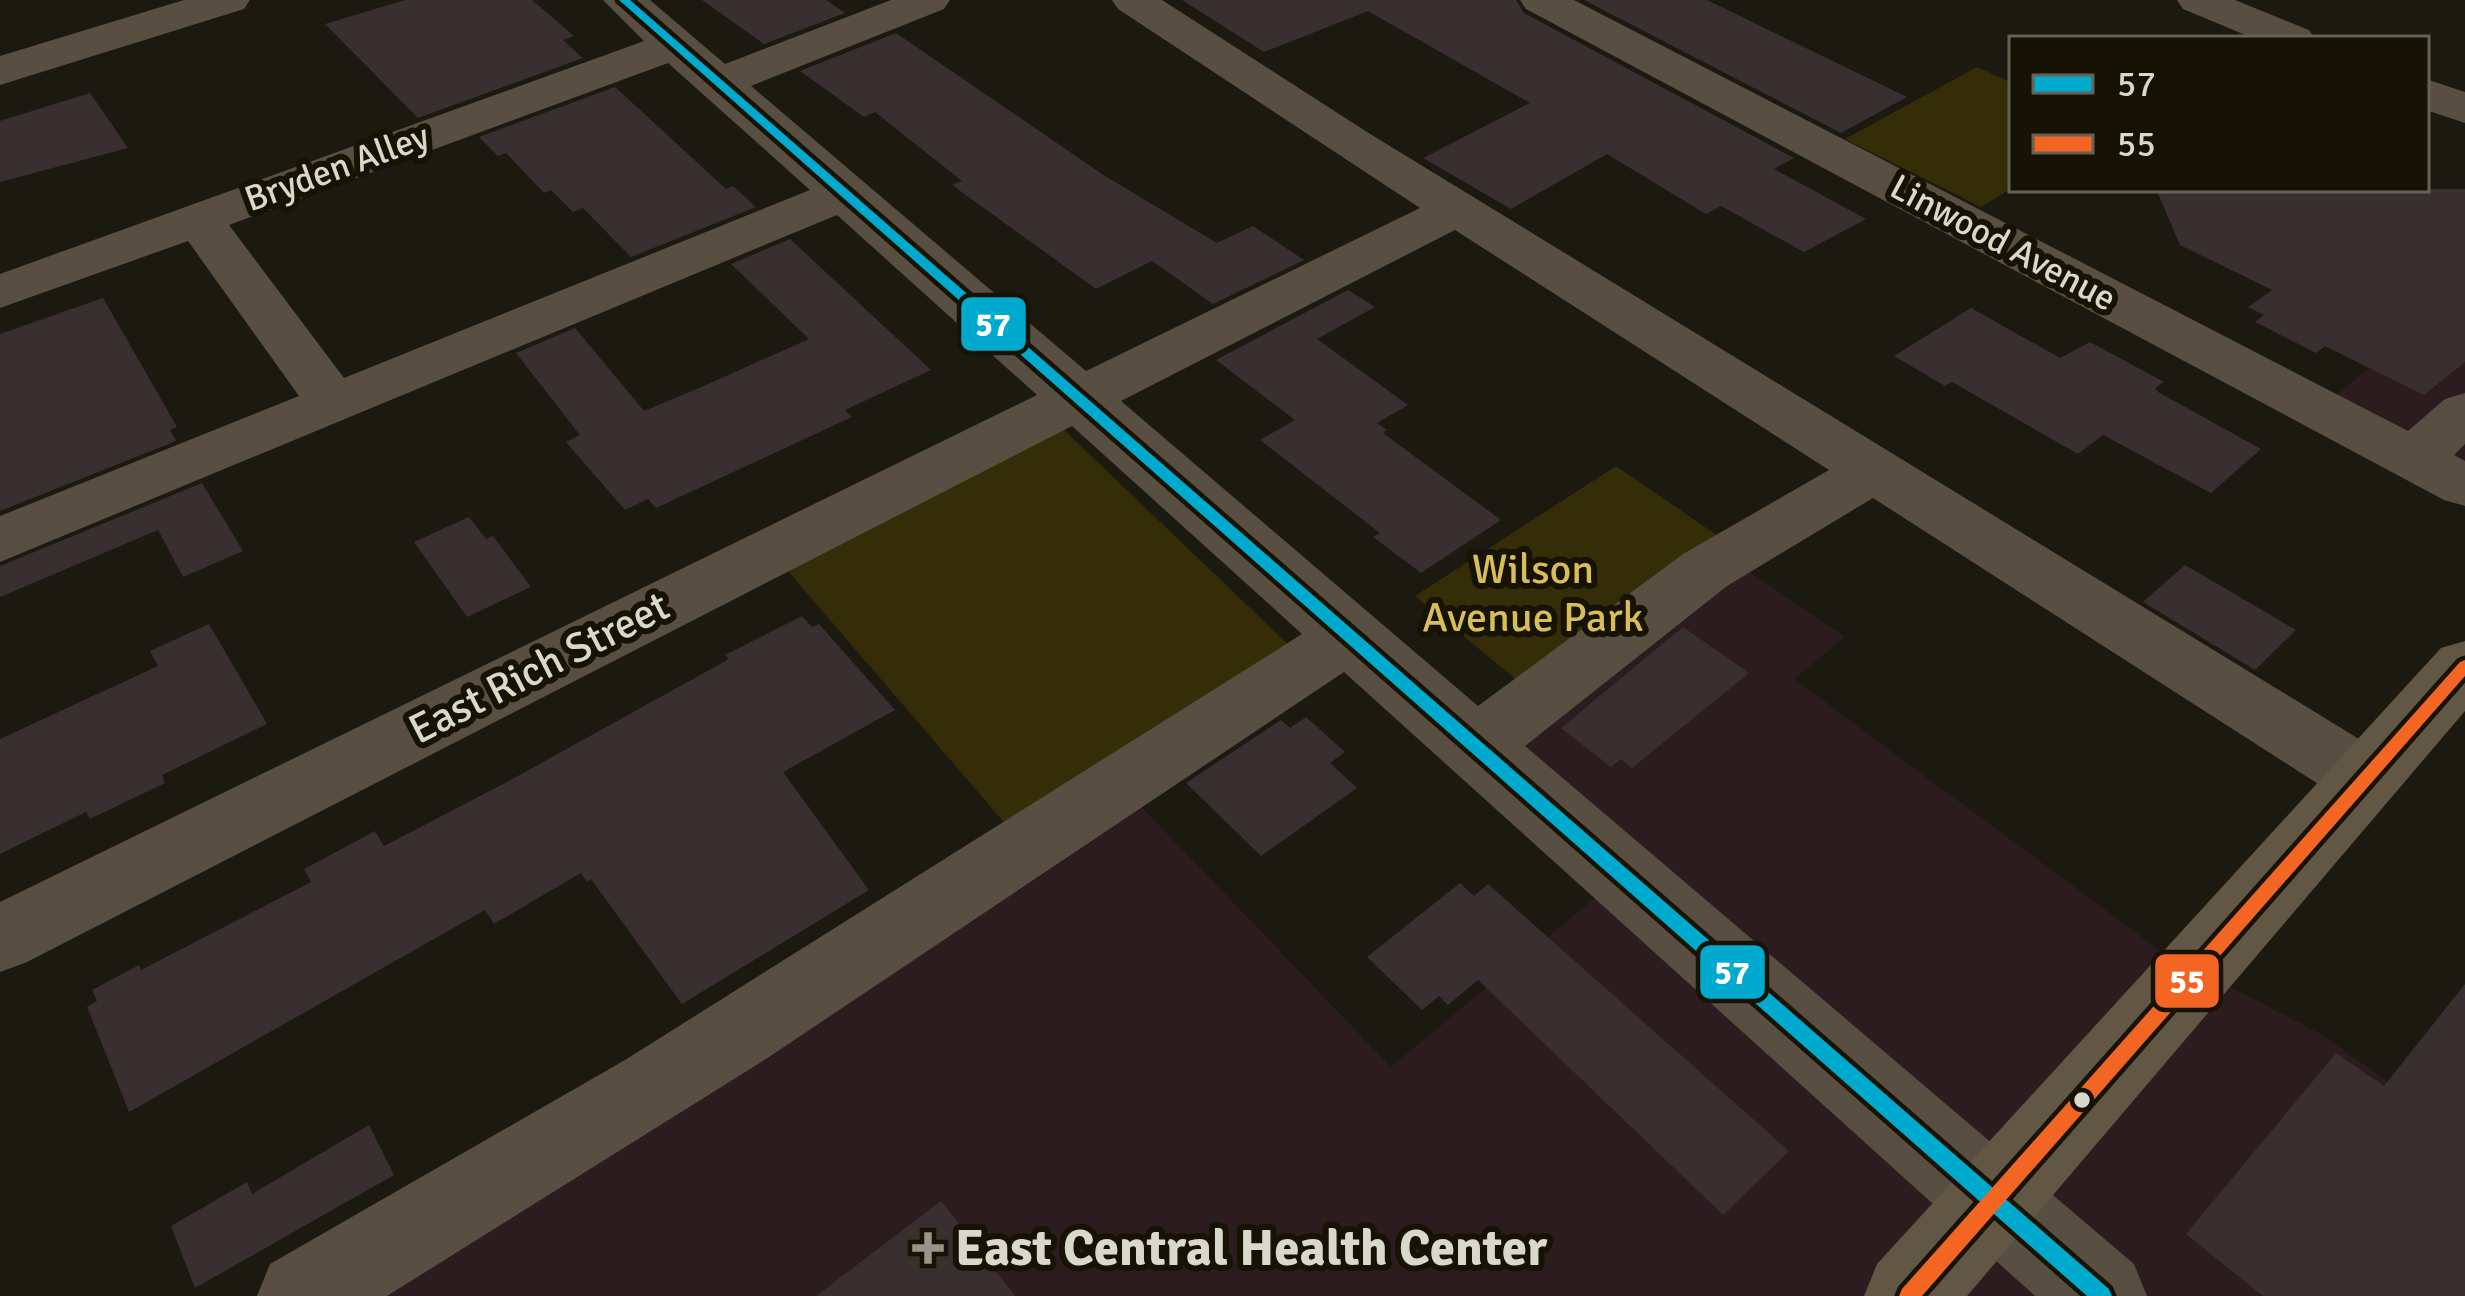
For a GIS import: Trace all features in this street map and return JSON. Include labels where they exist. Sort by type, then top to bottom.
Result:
[{"type":"main road","points":[[1909,1296],[2465,666]]},
{"type":"street","points":[[0,70],[229,0]]},
{"type":"street","points":[[624,0],[2102,1296]]},
{"type":"street","name":"Bryden Alley","points":[[0,292],[199,219],[696,64],[929,0]]},
{"type":"street","points":[[1133,0],[1457,209],[2365,778]]},
{"type":"street","name":"Linwood Avenue","points":[[1541,0],[2465,486]]},
{"type":"street","points":[[2198,0],[2287,36]]},
{"type":"street","points":[[2429,94],[2465,109]]},
{"type":"street","points":[[0,540],[845,194]]},
{"type":"street","name":"East Rich Street","points":[[0,939],[1077,397],[1124,380],[1457,209]]},
{"type":"street","points":[[199,219],[334,404]]},
{"type":"street","points":[[2414,458],[2465,412]]},
{"type":"street","points":[[1474,746],[1705,570],[1874,471]]},
{"type":"street","points":[[302,1296],[451,1213],[1000,865],[1289,673],[1351,638]]},
{"type":"shaded area","points":[[2465,246],[2465,488],[2318,410],[2462,293]]},
{"type":"shaded area","points":[[1729,558],[1845,637],[1794,679],[2162,952],[2319,1033],[2465,1136],[2465,1296],[254,1296],[1015,835],[1109,773],[1391,1067],[1619,878],[1467,745]]},
{"type":"green space","points":[[1977,67],[2009,82],[2009,190],[1981,207],[1845,139]]},
{"type":"green space","points":[[1062,428],[1296,652],[1015,835],[787,570]]},
{"type":"green space","name":"Wilson Avenue Park","points":[[1616,466],[1721,538],[1518,681],[1415,596]]},
{"type":"building","points":[[405,0],[532,0],[574,36],[563,40],[583,58],[418,118],[325,24]]},
{"type":"building","points":[[702,0],[826,0],[845,13],[764,44]]},
{"type":"building","points":[[1182,0],[1516,0],[1524,13],[1794,158],[1774,169],[1866,219],[1804,252],[1721,206],[1706,214],[1607,154],[1511,209],[1423,158],[1530,103],[1368,11],[1264,52]]},
{"type":"building","points":[[1584,0],[1707,0],[1907,97],[1841,133]]},
{"type":"building","points":[[896,33],[1105,176],[1217,243],[1253,226],[1304,260],[1213,304],[1152,261],[1096,289],[952,185],[962,181],[875,112],[864,117],[800,71]]},
{"type":"building","points":[[615,87],[726,189],[733,186],[756,207],[631,257],[583,208],[573,212],[551,190],[544,193],[506,153],[498,156],[479,137]]},
{"type":"building","points":[[90,93],[128,148],[0,182],[0,121]]},
{"type":"building","points":[[2465,189],[2465,362],[2424,395],[2325,346],[2316,353],[2255,322],[2264,315],[2248,307],[2272,290],[2180,245],[2157,192]]},
{"type":"building","points":[[790,239],[931,370],[845,410],[852,417],[656,508],[648,499],[625,510],[566,442],[580,435],[516,353],[575,328],[644,411],[809,339],[731,264]]},
{"type":"building","points":[[1348,290],[1375,307],[1317,339],[1408,405],[1377,423],[1387,430],[1383,433],[1501,520],[1421,573],[1373,537],[1380,533],[1260,440],[1295,420],[1216,360]]},
{"type":"building","points":[[103,298],[177,427],[170,430],[176,441],[0,511],[0,334]]},
{"type":"building","points":[[1971,308],[2060,358],[2090,342],[2164,382],[2155,388],[2158,392],[2261,449],[2211,493],[2103,435],[2078,454],[1952,382],[1945,386],[1894,356]]},
{"type":"building","points":[[202,483],[243,551],[183,577],[158,530],[0,597],[0,566]]},
{"type":"building","points":[[469,517],[486,539],[493,536],[531,587],[467,617],[414,542]]},
{"type":"building","points":[[2185,565],[2296,630],[2255,670],[2143,602]]},
{"type":"building","points":[[802,616],[812,627],[819,624],[895,710],[783,772],[869,890],[682,1004],[591,879],[587,882],[581,873],[494,924],[485,910],[129,1112],[87,1007],[97,1001],[92,990],[139,965],[141,970],[311,882],[304,869],[375,831],[384,846],[507,782],[729,659],[725,655]]},
{"type":"building","points":[[209,624],[267,724],[162,775],[165,783],[90,819],[86,812],[0,854],[0,739],[158,666],[150,651]]},
{"type":"building","points":[[1683,627],[1749,673],[1632,768],[1621,759],[1611,767],[1561,728]]},
{"type":"building","points":[[1306,717],[1345,752],[1330,763],[1357,788],[1261,856],[1186,783],[1281,720],[1290,728]]},
{"type":"building","points":[[1460,883],[1474,896],[1488,884],[1789,1151],[1723,1215],[1478,980],[1448,1005],[1439,996],[1422,1010],[1367,957]]},
{"type":"building","points":[[2465,984],[2465,1296],[2263,1296],[2186,1234],[2336,1053],[2384,1086]]},
{"type":"building","points":[[369,1125],[394,1175],[195,1288],[171,1226],[247,1182],[252,1194]]},
{"type":"building","name":"East Central Health Center","points":[[941,1201],[1015,1296],[816,1296]]},
{"type":"transit line","name":"57","points":[[624,0],[2102,1296]]},
{"type":"transit line","name":"55","points":[[1909,1296],[2465,666]]},
{"type":"place","name":"East Central Health Center","points":[[928,1248]]}]
